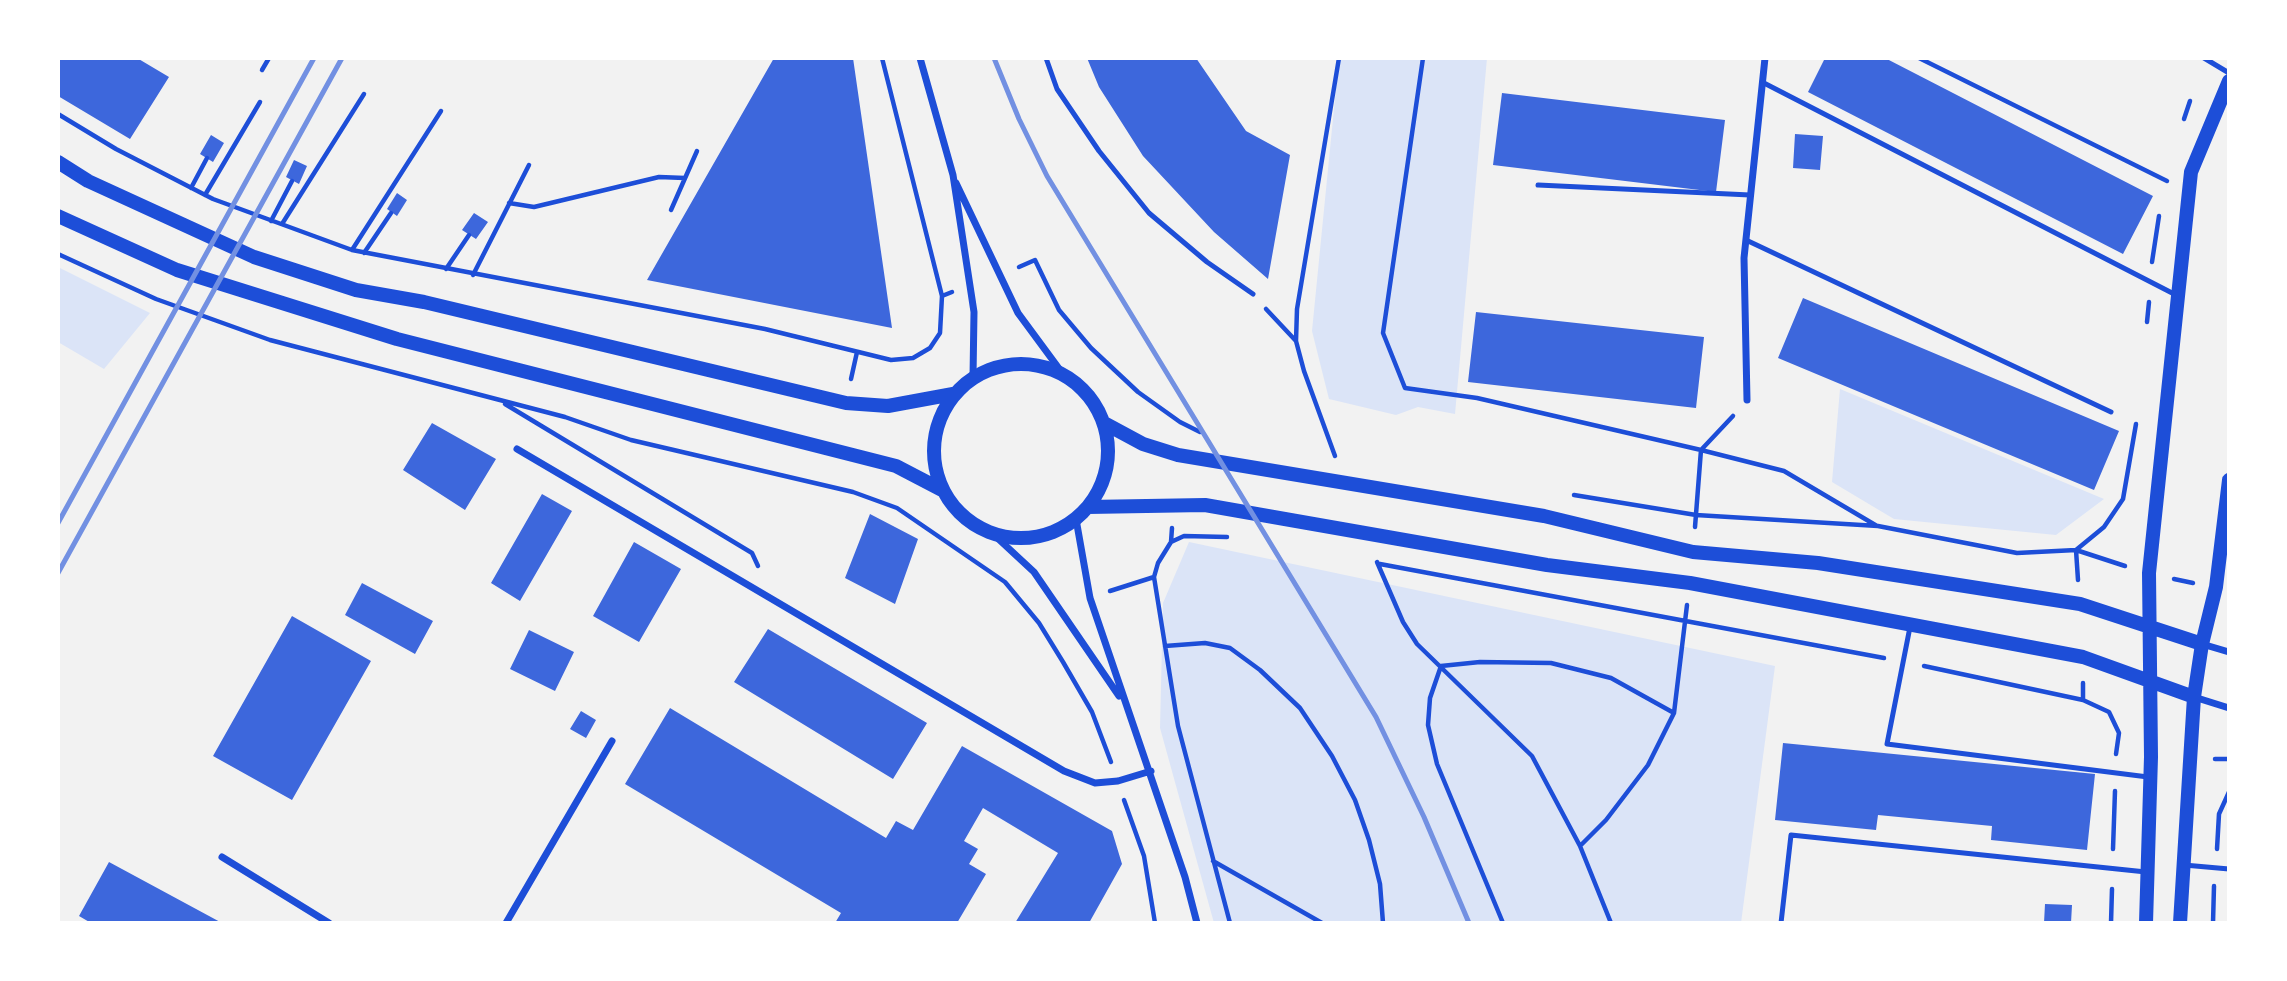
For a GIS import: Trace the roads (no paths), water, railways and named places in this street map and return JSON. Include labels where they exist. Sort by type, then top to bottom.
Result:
[{"type":"main road","points":[[2146,923],[2151,778],[2149,573],[2192,172],[2229,81]]},
{"type":"main road","points":[[58,162],[88,181],[254,257],[356,290],[424,302],[846,402],[888,406],[953,394]]},
{"type":"main road","points":[[58,216],[177,270],[397,339],[896,466],[942,490],[967,520],[992,533],[1010,538],[1044,536],[1076,519],[1088,507],[1100,488],[1107,467],[1108,445],[1104,423],[1088,395],[1063,374],[1041,366],[1018,363],[1002,365],[973,377],[953,394],[935,433],[935,467],[942,490]]},
{"type":"main road","points":[[1104,423],[1143,444],[1178,455],[1544,516],[1693,552],[1818,564],[2080,604],[2202,644]]},
{"type":"main road","points":[[2180,923],[2194,697],[2202,644],[2216,587],[2229,480]]},
{"type":"main road","points":[[1088,507],[1205,505],[1547,565],[1690,583],[2083,657],[2194,697]]},
{"type":"street","points":[[920,58],[953,175],[970,285],[975,338],[973,377]]},
{"type":"street","points":[[1747,400],[1746,240],[1765,58]]},
{"type":"street","points":[[953,175],[999,276],[1034,337],[1063,374]]},
{"type":"street","points":[[517,449],[1064,771],[1095,783],[1118,781],[1151,771]]},
{"type":"street","points":[[1076,519],[1090,598],[1124,702],[1151,771],[1197,923]]},
{"type":"street","points":[[992,533],[1034,572],[1124,702]]},
{"type":"street","points":[[2202,644],[2229,652]]},
{"type":"street","points":[[2194,697],[2229,708]]},
{"type":"street","points":[[506,923],[612,741]]},
{"type":"street","points":[[222,858],[329,923]]},
{"type":"lane","points":[[1046,58],[1064,99],[1099,151],[1150,213],[1207,262],[1253,294]]},
{"type":"lane","points":[[2204,58],[2229,74]]},
{"type":"lane","points":[[1762,82],[2150,284],[2180,297]]},
{"type":"lane","points":[[1538,185],[1750,195]]},
{"type":"lane","points":[[1746,240],[2111,412]]},
{"type":"lane","points":[[1911,623],[1887,744],[2151,778]]},
{"type":"lane","points":[[1782,923],[1791,835],[2148,873]]},
{"type":"lane","points":[[2183,865],[2229,869]]},
{"type":"railway","points":[[58,523],[314,58]]},
{"type":"railway","points":[[58,573],[342,58]]},
{"type":"railway","points":[[994,58],[1019,119],[1047,176],[1376,717],[1424,817],[1469,923]]}]
